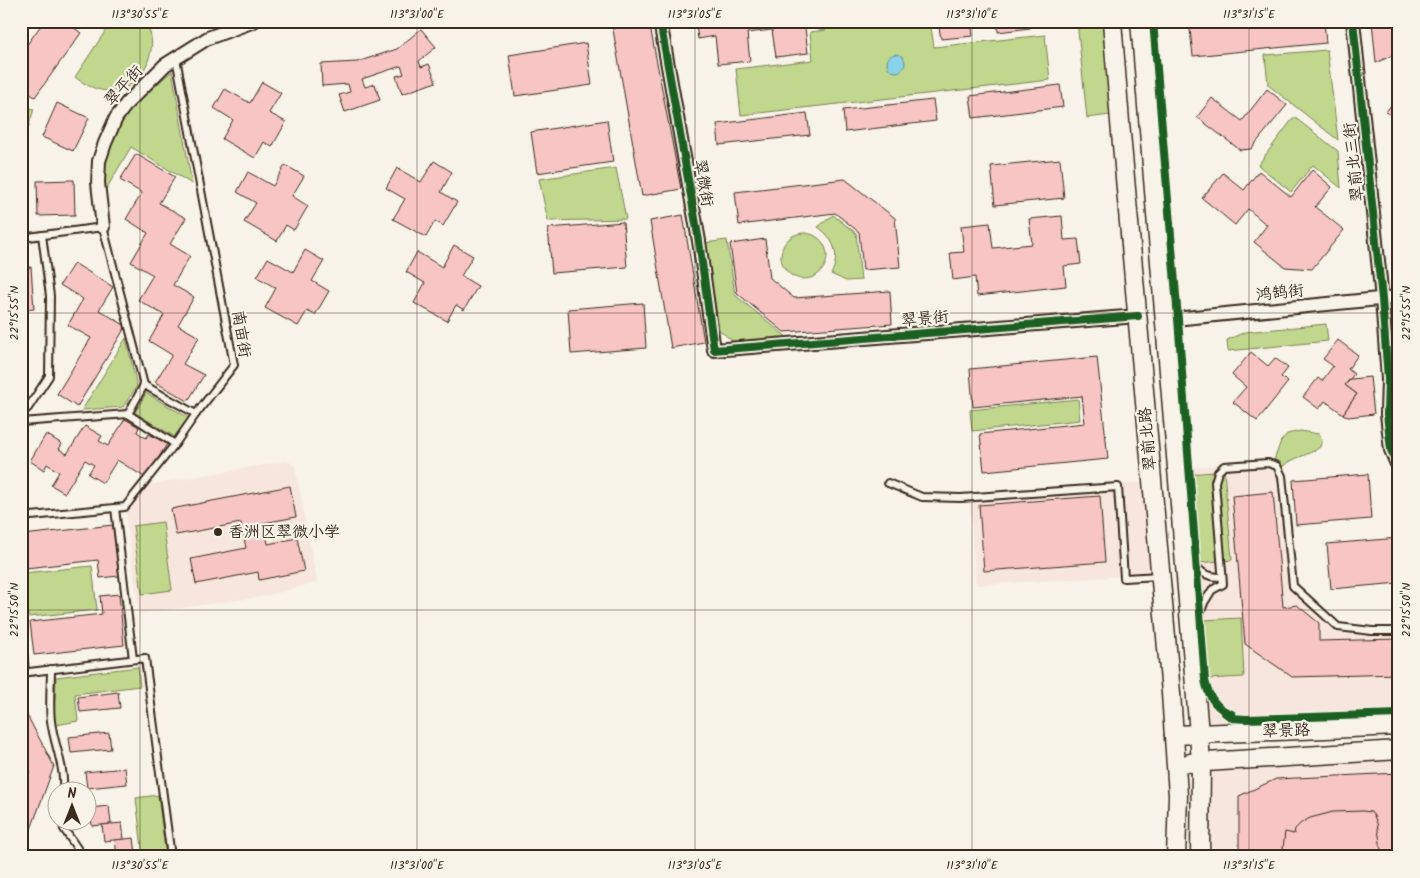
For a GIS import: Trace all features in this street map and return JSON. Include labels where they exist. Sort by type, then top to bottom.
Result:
[{"type":"main road","name":"翠前北路","points":[[1112,21],[1174,735],[1178,795],[1176,857]]},
{"type":"main road","name":"翠前北路","points":[[1140,21],[1199,734],[1201,763],[1200,857]]},
{"type":"main road","name":"翠景路","points":[[1174,735],[1399,726]]},
{"type":"main road","name":"翠景路","points":[[1176,764],[1399,750]]},
{"type":"street","name":"翠平街","points":[[103,227],[98,183],[99,161],[116,118],[127,103],[165,65],[208,38],[254,21]]},
{"type":"street","name":"翠微街","points":[[660,21],[699,241],[714,350]]},
{"type":"street","name":"翠前北三街","points":[[1353,21],[1382,299],[1388,379],[1388,414],[1392,450],[1399,469]]},
{"type":"street","name":"鸿鹄街","points":[[1164,320],[1399,297]]},
{"type":"street","name":"翠景街","points":[[714,350],[1138,316]]},
{"type":"lane","name":"南亩街","points":[[22,517],[125,507],[234,365],[176,58]]},
{"type":"lane","points":[[21,238],[103,227],[144,385],[128,414]]},
{"type":"lane","points":[[21,414],[28,408],[49,376],[50,296],[42,235]]},
{"type":"lane","points":[[144,385],[196,414]]},
{"type":"lane","points":[[21,422],[128,414],[175,444]]},
{"type":"lane","points":[[1223,580],[1215,482],[1218,472],[1224,466],[1268,463],[1277,466],[1282,476],[1293,586],[1338,627],[1399,630]]},
{"type":"lane","points":[[888,483],[922,497],[961,498],[1118,487],[1124,578],[1160,576]]},
{"type":"lane","points":[[21,508],[22,517]]},
{"type":"lane","points":[[115,508],[133,660]]},
{"type":"lane","points":[[1183,549],[1199,571],[1223,580]]},
{"type":"lane","points":[[1192,644],[1197,621],[1204,603],[1212,590],[1223,580]]},
{"type":"lane","points":[[21,633],[23,672],[145,658],[170,857]]},
{"type":"lane","points":[[51,669],[51,720],[55,743],[62,765],[63,780]]},
{"type":"lane","points":[[65,830],[83,857]]},
{"type":"shaded area","points":[[1276,459],[1289,588],[1336,633],[1399,632],[1399,720],[1205,727],[1186,468]]},
{"type":"shaded area","name":"香洲区翠微小学","points":[[287,461],[295,466],[317,582],[266,596],[139,614],[125,507],[142,486]]},
{"type":"shaded area","points":[[1150,482],[1157,574],[976,585],[969,495]]},
{"type":"shaded area","points":[[1399,755],[1399,857],[1204,857],[1204,766]]},
{"type":"green space","points":[[112,21],[143,21],[149,30],[150,53],[140,76],[131,84],[121,89],[105,91],[91,87],[75,77]]},
{"type":"green space","points":[[825,21],[930,21],[934,47],[1045,35],[1050,80],[741,115],[736,69],[813,60],[810,32],[826,30]]},
{"type":"green space","points":[[1077,21],[1103,21],[1110,115],[1087,118]]},
{"type":"green space","points":[[1327,50],[1338,140],[1268,85],[1265,55]]},
{"type":"green space","points":[[172,71],[192,184],[131,147],[105,191],[105,160],[115,132],[140,100]]},
{"type":"green space","points":[[21,106],[34,109],[21,150]]},
{"type":"green space","points":[[1294,117],[1338,151],[1341,188],[1313,165],[1291,192],[1258,165]]},
{"type":"green space","points":[[616,168],[626,219],[548,221],[539,179]]},
{"type":"green space","points":[[833,215],[856,233],[861,280],[846,281],[831,274],[836,254],[828,236],[818,227]]},
{"type":"green space","points":[[804,233],[817,237],[823,243],[827,256],[823,269],[817,275],[804,279],[791,275],[785,269],[781,256],[785,243],[791,237]]},
{"type":"green space","points":[[727,240],[735,295],[788,338],[734,342],[719,330],[705,243]]},
{"type":"green space","points":[[1326,324],[1328,341],[1228,351],[1227,340],[1245,332]]},
{"type":"green space","points":[[126,338],[137,386],[123,407],[82,410]]},
{"type":"green space","points":[[146,393],[189,418],[175,437],[135,413]]},
{"type":"green space","points":[[1078,399],[1080,420],[972,431],[970,410]]},
{"type":"green space","points":[[1300,431],[1319,434],[1322,441],[1320,447],[1282,467],[1281,462],[1274,460],[1281,441],[1287,434]]},
{"type":"green space","points":[[1224,471],[1232,560],[1198,563],[1190,474]]},
{"type":"green space","points":[[163,522],[172,590],[142,594],[133,526]]},
{"type":"green space","points":[[92,566],[97,610],[28,617],[23,573]]},
{"type":"green space","points":[[1241,618],[1244,677],[1206,679],[1203,620]]},
{"type":"green space","points":[[138,667],[140,686],[75,694],[78,721],[56,725],[54,717],[56,677]]},
{"type":"green space","points":[[158,795],[166,857],[143,857],[136,798]]},
{"type":"water","points":[[892,54],[900,54],[905,59],[903,70],[892,72],[887,67],[887,59]]},
{"type":"building","points":[[44,21],[65,21],[81,33],[35,97],[21,88],[21,53]]},
{"type":"building","points":[[182,21],[200,21],[184,27]]},
{"type":"building","points":[[627,21],[649,21],[681,189],[642,196],[612,24]]},
{"type":"building","points":[[731,21],[819,21],[819,27],[805,28],[808,53],[776,57],[772,30],[747,33],[750,61],[718,64],[715,36],[698,39],[696,25]]},
{"type":"building","points":[[938,21],[971,21],[973,36],[941,39]]},
{"type":"building","points":[[997,21],[1029,21],[1030,28],[998,32]]},
{"type":"building","points":[[1189,21],[1324,21],[1326,43],[1193,56]]},
{"type":"building","points":[[1372,21],[1399,21],[1399,52],[1376,63]]},
{"type":"building","points":[[421,29],[436,47],[419,61],[421,67],[429,64],[436,82],[402,94],[396,76],[404,74],[401,66],[362,79],[365,87],[375,84],[380,100],[345,112],[339,95],[350,92],[348,84],[322,86],[321,64],[357,62],[397,49]]},
{"type":"building","points":[[586,43],[592,85],[515,96],[509,55]]},
{"type":"building","points":[[262,82],[281,93],[269,113],[286,122],[272,147],[264,142],[255,158],[222,139],[233,120],[214,108],[225,89],[250,103]]},
{"type":"building","points":[[1060,85],[1063,107],[973,118],[970,96]]},
{"type":"building","points":[[1267,89],[1287,105],[1251,149],[1240,150],[1197,117],[1212,98],[1242,121]]},
{"type":"building","points":[[1399,94],[1399,121],[1386,112]]},
{"type":"building","points":[[933,100],[936,121],[845,132],[843,110]]},
{"type":"building","points":[[57,103],[89,118],[73,151],[42,137]]},
{"type":"building","points":[[807,113],[810,135],[719,145],[717,124]]},
{"type":"building","points":[[607,120],[613,162],[537,173],[531,132]]},
{"type":"building","points":[[1399,131],[1399,148],[1391,142]]},
{"type":"building","points":[[136,154],[175,177],[159,203],[186,218],[170,244],[190,256],[173,285],[194,297],[178,325],[199,337],[183,364],[204,375],[188,401],[155,382],[172,355],[149,341],[164,315],[138,300],[153,275],[131,262],[148,233],[126,219],[142,193],[120,180]]},
{"type":"building","points":[[1060,159],[1064,198],[995,205],[991,166]]},
{"type":"building","points":[[434,161],[452,172],[441,192],[457,202],[443,226],[435,221],[426,237],[393,219],[405,199],[386,188],[397,168],[421,182]]},
{"type":"building","points":[[285,165],[304,176],[292,196],[308,206],[294,230],[286,225],[277,241],[244,222],[256,203],[237,192],[248,172],[273,186]]},
{"type":"building","points":[[1312,170],[1332,187],[1315,207],[1344,230],[1312,269],[1285,267],[1254,242],[1267,225],[1248,209],[1235,225],[1202,198],[1223,173],[1244,190],[1259,171],[1291,197]]},
{"type":"building","points":[[845,179],[895,218],[900,267],[863,270],[859,232],[835,213],[739,225],[735,192]]},
{"type":"building","points":[[74,180],[75,215],[38,216],[37,181]]},
{"type":"building","points":[[683,215],[704,342],[671,348],[650,221]]},
{"type":"building","points":[[1062,216],[1064,240],[1078,239],[1081,264],[1064,266],[1066,286],[977,296],[975,277],[953,280],[950,253],[964,252],[961,226],[990,223],[993,248],[1032,244],[1029,219]]},
{"type":"building","points":[[623,222],[627,267],[552,273],[548,228]]},
{"type":"building","points":[[765,239],[770,278],[794,298],[890,291],[892,324],[784,332],[737,293],[730,244]]},
{"type":"building","points":[[454,245],[473,256],[461,276],[478,286],[464,310],[456,305],[447,321],[414,303],[425,283],[406,272],[417,252],[442,267]]},
{"type":"building","points":[[305,250],[324,261],[312,281],[329,291],[315,315],[307,311],[298,326],[265,308],[276,288],[257,277],[268,258],[293,272]]},
{"type":"building","points":[[74,263],[113,287],[99,310],[126,326],[77,407],[57,394],[91,338],[68,325],[83,299],[60,285]]},
{"type":"building","points":[[31,267],[34,309],[21,310],[21,268]]},
{"type":"building","points":[[643,303],[646,348],[571,354],[568,309]]},
{"type":"building","points":[[1338,340],[1358,355],[1348,369],[1354,374],[1345,385],[1357,394],[1343,414],[1325,401],[1319,409],[1303,397],[1318,378],[1322,381],[1333,366],[1323,359]]},
{"type":"building","points":[[1251,352],[1268,366],[1275,358],[1288,368],[1281,377],[1288,382],[1257,421],[1233,402],[1246,387],[1232,375]]},
{"type":"building","points":[[1097,357],[1108,459],[984,471],[980,434],[1085,423],[1082,396],[973,407],[970,369]]},
{"type":"building","points":[[1370,377],[1374,414],[1348,417],[1343,414],[1357,394],[1345,385],[1351,379]]},
{"type":"building","points":[[125,419],[139,427],[137,432],[146,438],[149,434],[167,444],[146,478],[117,460],[103,483],[88,474],[94,465],[85,460],[65,493],[51,485],[59,472],[47,464],[44,470],[30,461],[46,434],[62,444],[59,449],[67,454],[85,426],[102,436],[99,441],[108,446]]},
{"type":"building","points":[[1368,474],[1371,519],[1296,525],[1293,480]]},
{"type":"building","points":[[290,486],[296,517],[264,523],[268,544],[297,538],[304,571],[259,580],[258,572],[196,584],[191,559],[246,548],[241,523],[176,535],[171,509]]},
{"type":"building","points":[[1273,492],[1283,607],[1297,605],[1319,623],[1319,641],[1399,639],[1399,674],[1292,677],[1245,644],[1232,496]]},
{"type":"building","points":[[1100,496],[1105,562],[984,571],[979,505]]},
{"type":"building","points":[[113,525],[119,576],[100,578],[98,560],[26,568],[23,535]]},
{"type":"building","points":[[1399,538],[1399,583],[1331,589],[1327,544]]},
{"type":"building","points":[[119,594],[124,645],[34,655],[30,622],[102,614],[100,596]]},
{"type":"building","points":[[118,692],[120,708],[80,712],[78,697]]},
{"type":"building","points":[[21,704],[54,766],[27,840],[21,840],[21,794],[30,770],[21,756]]},
{"type":"building","points":[[109,733],[111,749],[71,753],[69,737]]},
{"type":"building","points":[[125,768],[127,784],[98,787],[98,780],[86,780],[85,772]]},
{"type":"building","points":[[1399,773],[1399,857],[1239,857],[1239,796],[1276,779]]},
{"type":"building","points":[[109,806],[111,824],[98,825],[98,807]]},
{"type":"building","points":[[1333,812],[1371,812],[1377,823],[1381,849],[1377,857],[1286,856],[1283,849],[1285,832],[1294,834],[1295,829],[1301,823],[1310,818]]},
{"type":"building","points":[[122,823],[124,839],[104,841],[102,825]]},
{"type":"building","points":[[134,838],[136,854],[117,856],[115,840]]},
{"type":"building","points":[[142,854],[142,857],[122,857],[122,856]]},
{"type":"cycle path","points":[[660,21],[699,241],[714,350],[1138,316]]},
{"type":"cycle path","points":[[1153,21],[1205,680],[1208,691],[1217,705],[1232,714]]},
{"type":"cycle path","points":[[1353,21],[1382,299],[1388,379],[1387,414],[1391,450],[1399,469]]},
{"type":"cycle path","points":[[1225,713],[1232,718],[1246,719],[1399,714]]},
{"type":"place","name":"香洲区翠微小学","points":[[218,532]]}]
